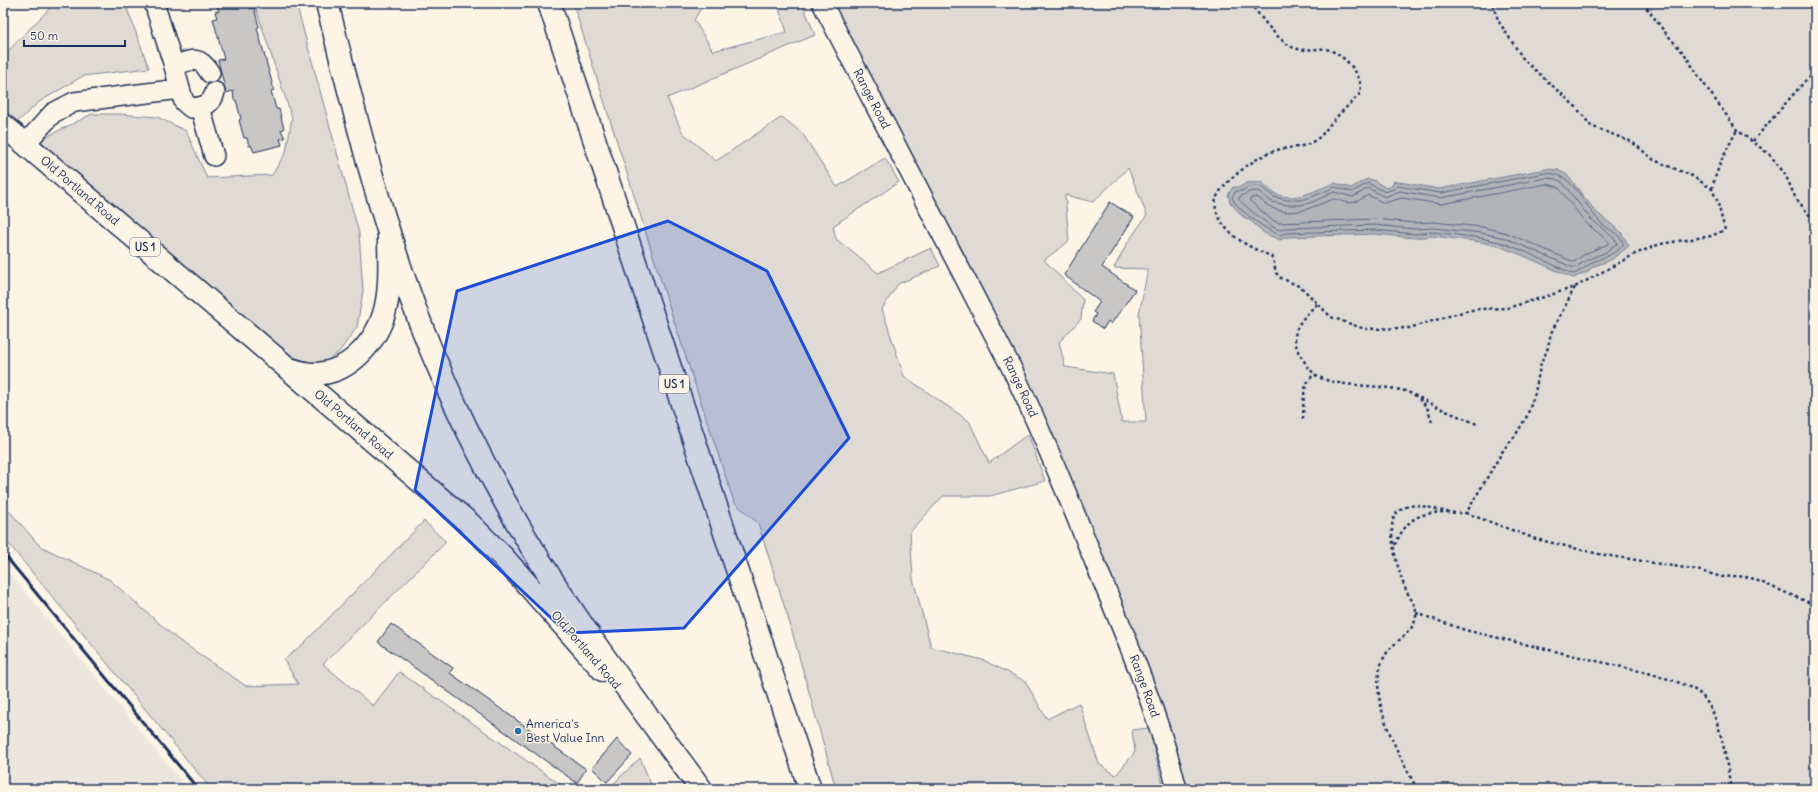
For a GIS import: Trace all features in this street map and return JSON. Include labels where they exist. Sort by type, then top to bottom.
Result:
[{"type":"main road","name":"US 1","points":[[288,369],[312,374],[338,370],[349,362],[371,341],[378,329],[387,301],[389,236],[362,143],[327,3]]},
{"type":"main road","name":"US 1","points":[[549,3],[810,789]]},
{"type":"main road","name":"Old Portland Road","points":[[3,125],[432,491],[504,557],[675,754]]},
{"type":"main road","points":[[389,236],[432,350],[461,416],[494,480],[521,528],[574,613],[675,754]]},
{"type":"main road","name":"US 1","points":[[675,754],[701,789]]},
{"type":"street","points":[[154,3],[184,102],[191,108],[200,107],[213,100],[214,92]]},
{"type":"street","name":"Range Road","points":[[822,3],[1012,367],[1036,418],[1150,701],[1168,755],[1177,789]]},
{"type":"street","points":[[174,66],[194,60],[200,61],[205,65],[210,73]]},
{"type":"street","points":[[24,144],[53,113],[74,102],[180,89]]},
{"type":"street","points":[[200,107],[214,156]]},
{"type":"path","points":[[1250,3],[1272,30],[1291,46],[1301,50],[1330,50],[1351,65],[1358,77],[1360,85],[1359,95],[1331,123],[1326,131],[1315,140],[1303,147],[1277,151],[1262,157],[1229,181],[1216,198],[1215,204],[1217,213],[1229,231],[1239,240],[1269,255],[1274,260],[1274,269],[1281,278],[1301,287],[1331,317],[1365,329],[1409,328],[1436,319],[1479,309],[1508,308],[1575,287],[1635,254],[1660,244],[1711,236],[1725,230],[1717,200],[1712,189],[1692,176],[1654,160],[1632,142],[1591,126],[1576,107],[1524,60],[1499,22],[1492,3]]},
{"type":"path","points":[[1643,3],[1664,31],[1686,56],[1699,77],[1737,130],[1770,155],[1784,174],[1794,197],[1815,222]]},
{"type":"path","points":[[1752,141],[1815,73]]},
{"type":"path","points":[[1712,189],[1715,176],[1737,130]]},
{"type":"path","points":[[1466,513],[1504,449],[1515,436],[1527,416],[1535,393],[1541,362],[1547,351],[1551,333],[1575,287]]},
{"type":"path","points":[[1317,304],[1303,318],[1295,331],[1295,345],[1302,358],[1319,378],[1333,382],[1392,388],[1408,392],[1477,424]]},
{"type":"path","points":[[1303,418],[1305,386],[1308,379],[1315,374]]},
{"type":"path","points":[[1418,397],[1427,407],[1432,422]]},
{"type":"path","points":[[1417,789],[1393,743],[1380,705],[1377,688],[1381,666],[1388,651],[1402,636],[1409,631],[1415,622],[1416,613],[1398,567],[1391,526],[1396,514],[1403,508],[1414,505],[1427,506],[1449,512]]},
{"type":"path","points":[[1395,546],[1401,530],[1418,516],[1429,512],[1466,513],[1536,539],[1600,554],[1697,570],[1722,577],[1738,576],[1752,578],[1815,605]]},
{"type":"path","points":[[1416,613],[1465,630],[1652,674],[1697,692],[1707,701],[1715,719],[1727,762],[1731,789]]},
{"type":"highlighted area","points":[[668,221],[767,271],[849,438],[684,628],[567,633],[415,490],[457,291]]},
{"type":"shaded area","points":[[55,3],[125,3],[149,68],[83,76],[39,102],[15,124],[3,113],[3,56]]},
{"type":"shaded area","points":[[254,3],[296,3],[359,233],[363,291],[357,327],[339,352],[319,366],[294,357],[265,336],[36,142],[92,114],[119,114],[157,117],[186,131],[207,178],[272,175],[286,152],[292,118]]},
{"type":"shaded area","points":[[573,3],[704,3],[694,20],[713,51],[787,32],[777,3],[802,3],[815,35],[667,98],[682,132],[716,161],[782,117],[802,133],[837,187],[885,158],[899,182],[833,226],[836,239],[878,273],[931,248],[940,266],[898,284],[882,309],[904,376],[969,421],[989,463],[1028,434],[1045,481],[990,496],[943,496],[910,532],[913,579],[931,647],[983,660],[1025,681],[1047,719],[1079,703],[1099,764],[1116,775],[1135,752],[1132,730],[1149,728],[1164,789],[836,789],[790,624],[758,523],[734,502],[671,312]]},
{"type":"shaded area","points":[[826,3],[1815,3],[1815,789],[1185,789],[1151,689],[1038,401],[966,269]],"holes":[[[1128,168],[1147,215],[1128,242],[1114,268],[1148,269],[1139,314],[1146,422],[1122,422],[1113,374],[1065,367],[1059,342],[1081,319],[1083,300],[1044,260],[1069,241],[1065,195],[1093,202]]]},
{"type":"shaded area","points":[[3,504],[40,546],[110,580],[177,639],[246,686],[298,684],[284,660],[303,644],[424,521],[446,542],[323,664],[373,706],[399,672],[567,789],[211,789],[3,537]]},
{"type":"shaded area","points":[[3,565],[188,789],[3,789]]},
{"type":"shaded area","points":[[640,758],[653,789],[579,789],[610,787]]},
{"type":"water","points":[[1546,169],[1558,170],[1567,175],[1596,212],[1621,232],[1629,246],[1611,260],[1592,267],[1588,272],[1573,278],[1501,247],[1481,242],[1433,236],[1414,238],[1375,234],[1287,237],[1280,240],[1264,233],[1251,221],[1242,216],[1230,202],[1228,195],[1233,187],[1240,187],[1246,183],[1261,182],[1276,194],[1291,197],[1306,194],[1335,183],[1351,188],[1367,179],[1373,180],[1386,188],[1392,186],[1394,181],[1439,189]]},
{"type":"building","points":[[229,3],[249,3],[250,9],[254,8],[259,27],[257,28],[274,90],[271,91],[276,109],[279,109],[284,129],[281,130],[285,138],[280,139],[282,145],[254,152],[251,145],[249,146],[247,138],[244,138],[239,120],[241,119],[236,100],[234,100],[233,91],[226,93],[218,60],[224,59],[213,19],[217,18],[215,12],[219,11],[217,6]]},
{"type":"building","points":[[1110,202],[1134,217],[1102,267],[1135,290],[1111,324],[1108,321],[1103,329],[1092,321],[1096,314],[1093,312],[1100,302],[1064,275]]},
{"type":"building","points":[[391,624],[453,668],[450,673],[586,769],[577,783],[378,642]]},
{"type":"building","name":"America's Best Value Inn","points":[[617,739],[632,755],[607,782],[592,768]]},
{"type":"railway","points":[[3,553],[198,789]]},
{"type":"place","name":"America's Best Value Inn","points":[[518,731]]}]
